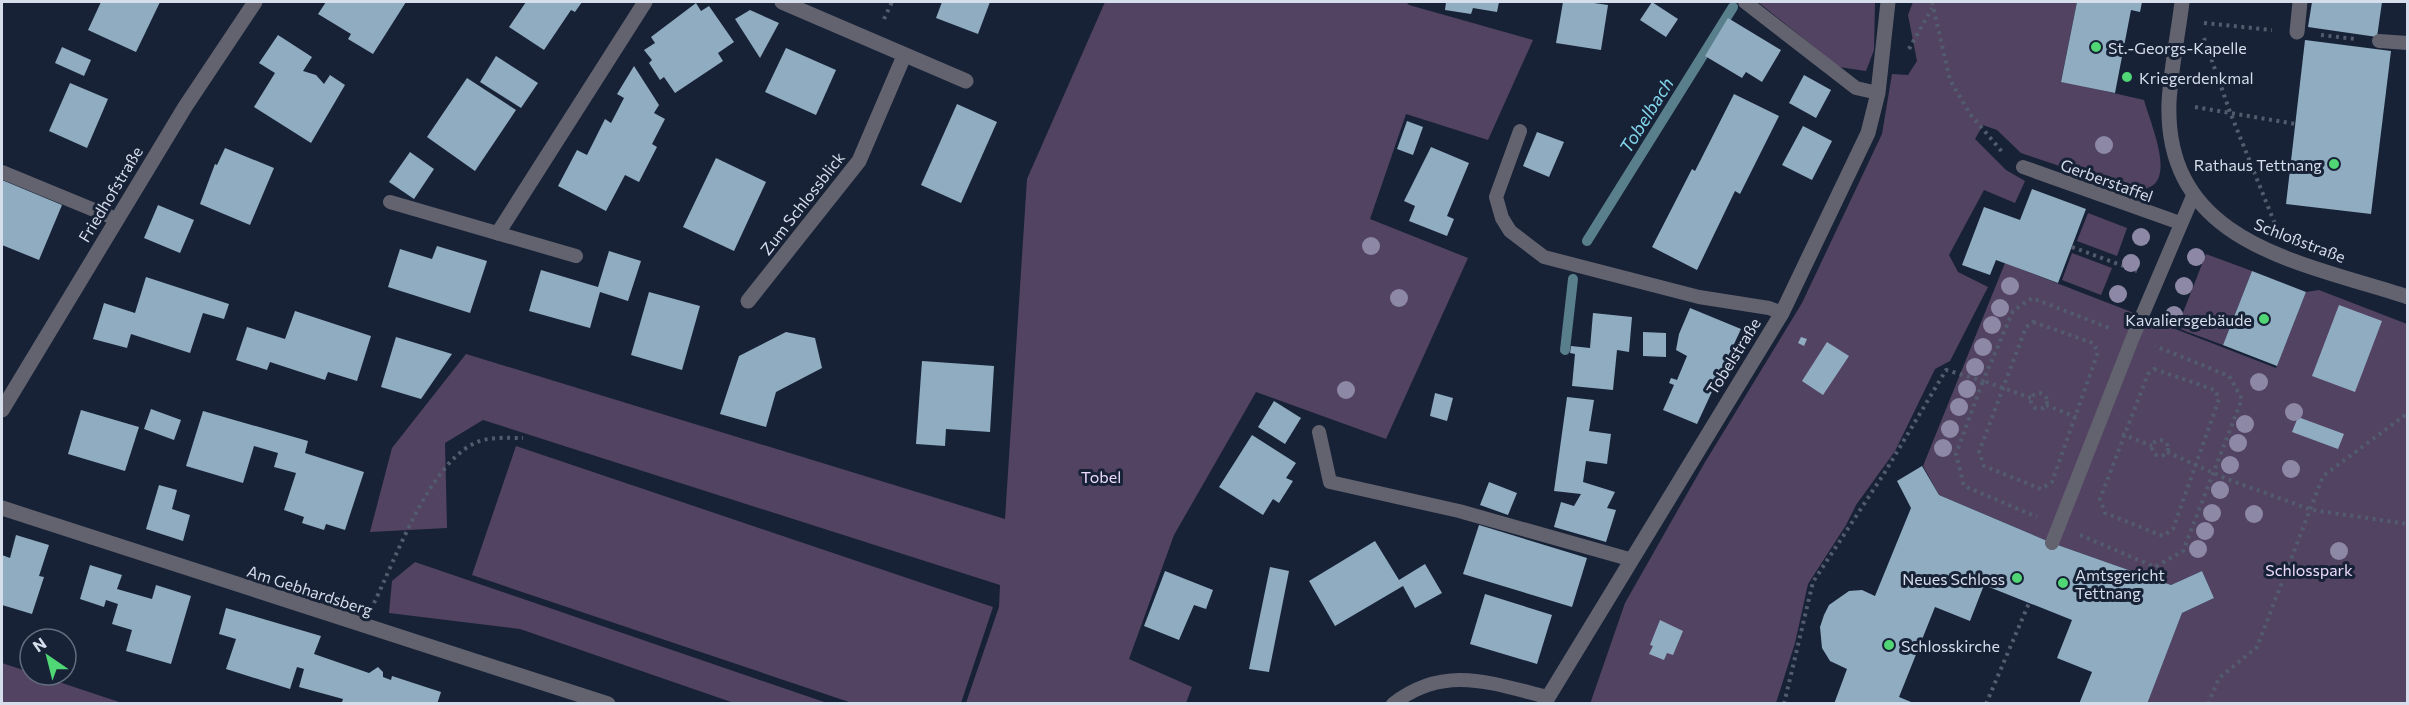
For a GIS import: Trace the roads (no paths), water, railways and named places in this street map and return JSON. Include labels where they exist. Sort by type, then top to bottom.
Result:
[{"type":"street","name":"Friedhofstraße","points":[[2,410],[185,106],[255,2]]},
{"type":"street","points":[[498,233],[645,2]]},
{"type":"street","points":[[782,2],[966,81]]},
{"type":"street","name":"Tobelstraße","points":[[1545,700],[1629,559],[1782,313],[1868,133],[1878,93],[1888,2]]},
{"type":"street","name":"Schloßstraße","points":[[2182,2],[2169,103],[2175,155],[2182,176],[2193,196],[2211,216],[2237,236],[2276,254],[2408,297]]},
{"type":"street","points":[[2296,32],[2300,2]]},
{"type":"street","name":"Zum Schlossblick","points":[[748,301],[859,161],[904,56]]},
{"type":"street","name":"Am Gebhardsberg","points":[[2,508],[609,704]]},
{"type":"lane","points":[[1745,2],[1856,88],[1878,93]]},
{"type":"lane","points":[[2379,41],[2408,43]]},
{"type":"lane","points":[[1520,131],[1496,197],[1502,218],[1510,231],[1544,257],[1699,297],[1769,308],[1782,313]]},
{"type":"lane","name":"Gerberstaffel","points":[[2023,167],[2180,223]]},
{"type":"lane","points":[[2,172],[116,219]]},
{"type":"lane","points":[[2052,543],[2133,336],[2193,196]]},
{"type":"lane","points":[[390,202],[576,256]]},
{"type":"lane","points":[[1319,432],[1330,482],[1470,514],[1629,559]]},
{"type":"lane","points":[[1394,704],[1406,693],[1438,680],[1481,681],[1545,700]]},
{"type":"waterway","name":"Tobelbach","points":[[1587,241],[1733,7]]},
{"type":"waterway","name":"Tobelbach","points":[[1565,350],[1573,279]]},
{"type":"place","name":"St.-Georgs-Kapelle","points":[[2096,47]]},
{"type":"place","name":"Kriegerdenkmal","points":[[2127,77]]},
{"type":"place","name":"Rathaus Tettnang","points":[[2334,164]]},
{"type":"place","name":"Kavaliersgebäude","points":[[2264,319]]},
{"type":"place","name":"Neues Schloss","points":[[2017,578]]},
{"type":"place","name":"Amtsgericht Tettnang","points":[[2063,583]]},
{"type":"place","name":"Schlosskirche","points":[[1889,645]]},
{"type":"park label","name":"Tobel","points":[[1101,476]]},
{"type":"park label","name":"Schlosspark","points":[[2309,569]]}]
